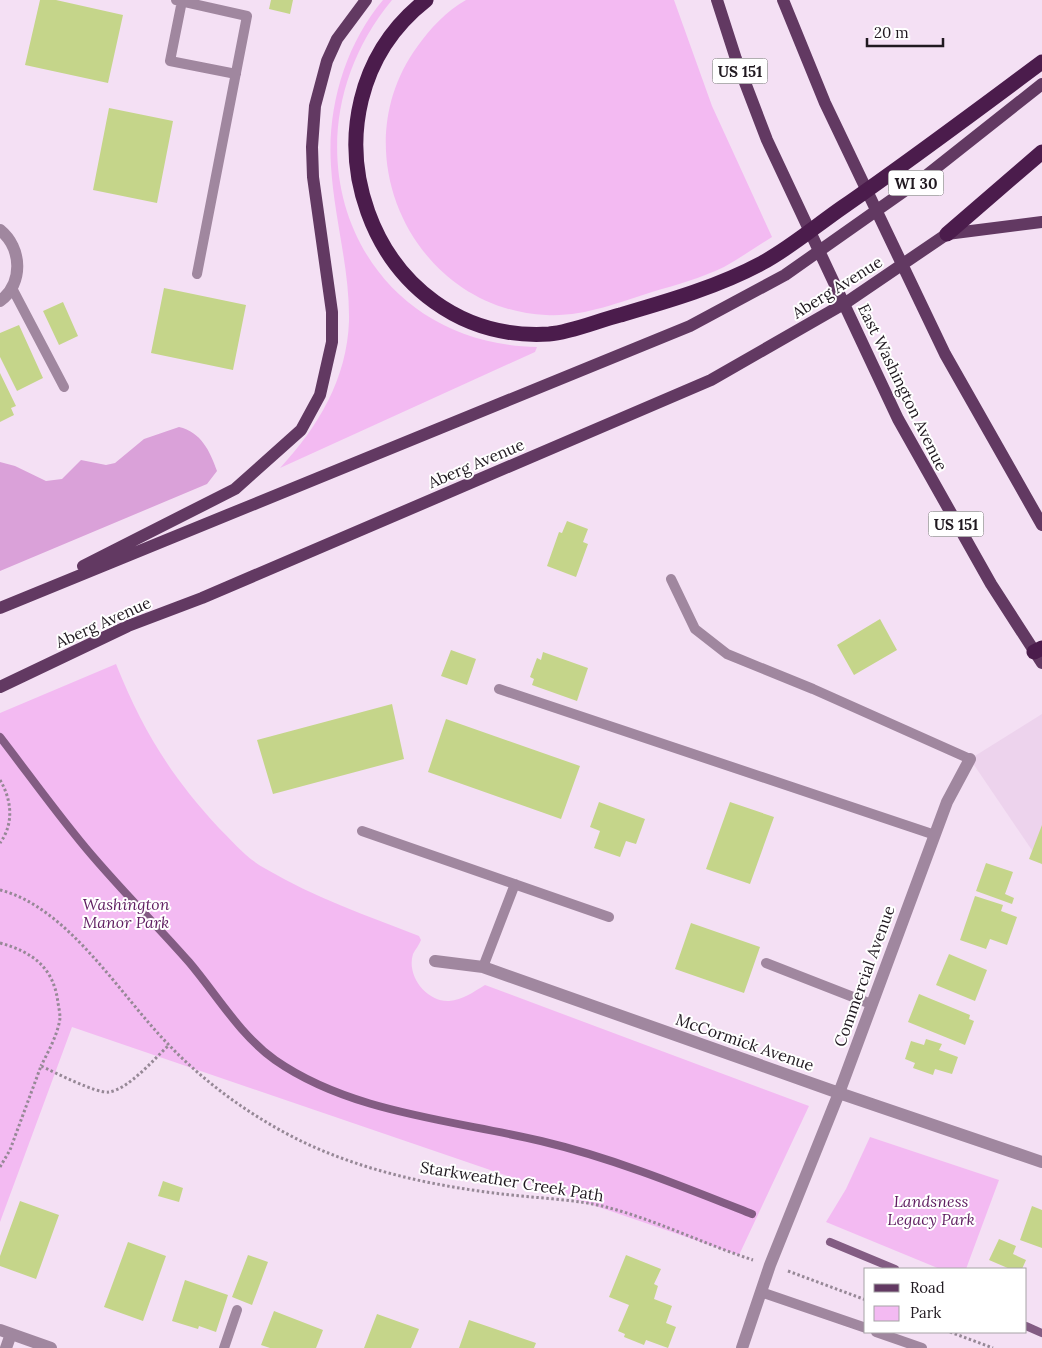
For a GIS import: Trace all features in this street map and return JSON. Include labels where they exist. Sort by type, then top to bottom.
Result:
[{"type":"highway","points":[[426,0],[400,23],[386,43],[365,84],[359,109],[355,153],[362,200],[372,225],[386,251],[419,290],[447,309],[468,320],[520,333],[552,334],[631,312],[710,288],[763,263],[910,161],[1042,62]]},
{"type":"highway","points":[[946,234],[1042,152]]},
{"type":"main road","points":[[2,607],[235,489],[301,430],[320,394],[332,342],[332,312],[313,177],[312,147],[315,106],[320,83],[334,47],[366,0]]},
{"type":"main road","name":"East Washington Avenue","points":[[717,0],[736,59],[767,140],[886,393],[931,480],[991,584],[1040,651]]},
{"type":"main road","points":[[783,0],[824,103],[945,354],[1027,502],[1042,525]]},
{"type":"main road","name":"WI 30","points":[[2,607],[690,326],[785,275],[927,175],[1042,84]]},
{"type":"main road","points":[[946,234],[1042,222]]},
{"type":"main road","name":"Aberg Avenue","points":[[0,687],[128,626],[202,598],[711,380],[847,302],[946,234]]},
{"type":"main road","points":[[1027,502],[1042,511]]},
{"type":"street","points":[[0,230],[14,247],[18,261],[17,275],[12,288],[0,301]]},
{"type":"street","name":"Commercial Avenue","points":[[742,1348],[770,1266],[872,1004],[947,802],[970,758]]},
{"type":"street","name":"McCormick Avenue","points":[[435,961],[483,968],[838,1093],[1042,1162]]},
{"type":"street","points":[[6,1348],[6,1332],[51,1348]]},
{"type":"lane","points":[[197,274],[236,74],[247,16],[179,1],[170,61],[236,74]]},
{"type":"lane","points":[[12,288],[64,387]]},
{"type":"lane","points":[[671,579],[695,629],[727,654],[814,689],[970,758]]},
{"type":"lane","points":[[499,689],[935,834]]},
{"type":"lane","points":[[362,831],[609,917]]},
{"type":"lane","points":[[483,968],[515,884]]},
{"type":"lane","points":[[766,963],[872,1004]]},
{"type":"lane","points":[[761,1292],[864,1327]]},
{"type":"lane","points":[[224,1348],[237,1310]]},
{"type":"lane","points":[[879,1333],[922,1348]]},
{"type":"path","points":[[0,780],[8,797],[10,812],[8,830],[0,843]]},
{"type":"path","name":"Starkweather Creek Path","points":[[0,890],[37,905],[85,946],[135,1008],[169,1045],[249,1112],[302,1141],[376,1170],[438,1185],[605,1206],[864,1299]]},
{"type":"path","points":[[0,943],[14,947],[39,961],[56,984],[60,1018],[10,1150],[0,1167]]},
{"type":"path","points":[[41,1066],[89,1087],[108,1092],[124,1086],[169,1045]]},
{"type":"path","points":[[953,1333],[993,1348]]},
{"type":"shaded area","points":[[179,427],[199,438],[211,456],[217,471],[207,484],[0,571],[0,462],[15,466],[46,481],[62,479],[81,460],[106,465],[115,463],[144,439]]},
{"type":"shaded area","points":[[1042,714],[1042,865],[970,759]]},
{"type":"green space","points":[[383,0],[392,0],[358,54],[340,111],[338,169],[351,223],[378,272],[419,310],[472,337],[537,347],[535,352],[280,468],[307,436],[318,419],[328,401],[343,363],[347,342],[349,302],[331,166],[332,122],[341,78],[349,57],[358,37]]},
{"type":"green space","points":[[466,0],[674,0],[712,106],[772,237],[724,267],[706,275],[587,312],[546,315],[499,306],[459,286],[427,256],[403,218],[389,177],[386,133],[395,89],[417,47],[439,21]]},
{"type":"green space","name":"Washington Manor Park","points":[[116,664],[136,710],[171,770],[218,827],[240,850],[259,865],[284,879],[341,906],[419,936],[421,940],[413,954],[413,971],[420,986],[433,997],[449,1001],[459,999],[485,985],[809,1106],[739,1255],[72,1027],[0,1222],[0,713]]},
{"type":"green space","name":"Landsness Legacy Park","points":[[870,1137],[999,1180],[966,1268],[938,1268],[826,1222],[846,1189]]},
{"type":"building","points":[[40,0],[56,0],[123,15],[108,83],[25,65]]},
{"type":"building","points":[[271,0],[293,0],[290,14],[269,9]]},
{"type":"building","points":[[109,108],[173,121],[157,203],[93,190]]},
{"type":"building","points":[[164,288],[246,305],[233,370],[151,353]]},
{"type":"building","points":[[63,302],[78,336],[59,345],[43,311]]},
{"type":"building","points":[[19,325],[43,378],[17,391],[0,357],[0,333]]},
{"type":"building","points":[[0,373],[16,406],[11,408],[14,415],[0,422]]},
{"type":"building","points":[[567,521],[588,529],[583,542],[588,544],[576,577],[547,566],[559,532],[562,533]]},
{"type":"building","points":[[880,619],[897,650],[854,675],[837,645]]},
{"type":"building","points":[[451,650],[476,659],[467,685],[441,676]]},
{"type":"building","points":[[543,652],[588,668],[577,701],[532,685],[534,679],[530,677],[537,658],[541,660]]},
{"type":"building","points":[[392,704],[404,759],[273,794],[257,740]]},
{"type":"building","points":[[446,719],[580,766],[561,819],[428,772]]},
{"type":"building","points":[[599,802],[645,819],[636,844],[626,841],[620,857],[594,848],[600,831],[590,827]]},
{"type":"building","points":[[730,802],[774,817],[750,884],[706,869]]},
{"type":"building","points":[[1042,825],[1042,864],[1029,859]]},
{"type":"building","points":[[986,863],[1013,872],[1005,894],[1014,898],[1012,904],[976,891]]},
{"type":"building","points":[[975,896],[1003,905],[1001,911],[1017,917],[1007,945],[990,939],[986,949],[960,940]]},
{"type":"building","points":[[691,923],[760,947],[744,993],[675,969]]},
{"type":"building","points":[[949,954],[987,970],[975,1001],[936,985]]},
{"type":"building","points":[[919,994],[970,1015],[969,1019],[974,1021],[965,1045],[908,1022]]},
{"type":"building","points":[[926,1039],[942,1044],[939,1050],[958,1057],[952,1074],[935,1069],[933,1075],[913,1068],[915,1063],[905,1059],[911,1041],[924,1045]]},
{"type":"building","points":[[163,1181],[183,1188],[179,1202],[158,1196]]},
{"type":"building","points":[[20,1201],[59,1215],[36,1279],[0,1266],[0,1256]]},
{"type":"building","points":[[1032,1206],[1042,1210],[1042,1248],[1020,1240]]},
{"type":"building","points":[[999,1239],[1016,1246],[1013,1254],[1026,1260],[1022,1268],[1008,1268],[989,1260]]},
{"type":"building","points":[[128,1242],[166,1256],[143,1321],[104,1307]]},
{"type":"building","points":[[248,1255],[268,1262],[252,1305],[232,1297]]},
{"type":"building","points":[[626,1255],[661,1269],[654,1284],[658,1286],[654,1299],[672,1306],[666,1323],[676,1327],[668,1348],[646,1340],[644,1345],[624,1337],[625,1334],[618,1331],[629,1305],[609,1297]]},
{"type":"building","points":[[185,1280],[228,1295],[216,1332],[199,1326],[198,1329],[172,1321]]},
{"type":"building","points":[[274,1311],[323,1330],[316,1348],[270,1348],[261,1345]]},
{"type":"building","points":[[377,1314],[419,1329],[411,1348],[364,1348]]},
{"type":"building","points":[[469,1320],[536,1343],[534,1348],[459,1348]]},
{"type":"waterway","points":[[0,737],[93,857],[189,962],[239,1026],[262,1050],[275,1060],[305,1078],[336,1092],[369,1103],[568,1148],[648,1174],[752,1214]]},
{"type":"waterway","points":[[830,1242],[893,1268]]},
{"type":"waterway","points":[[1027,1326],[1042,1333]]}]
